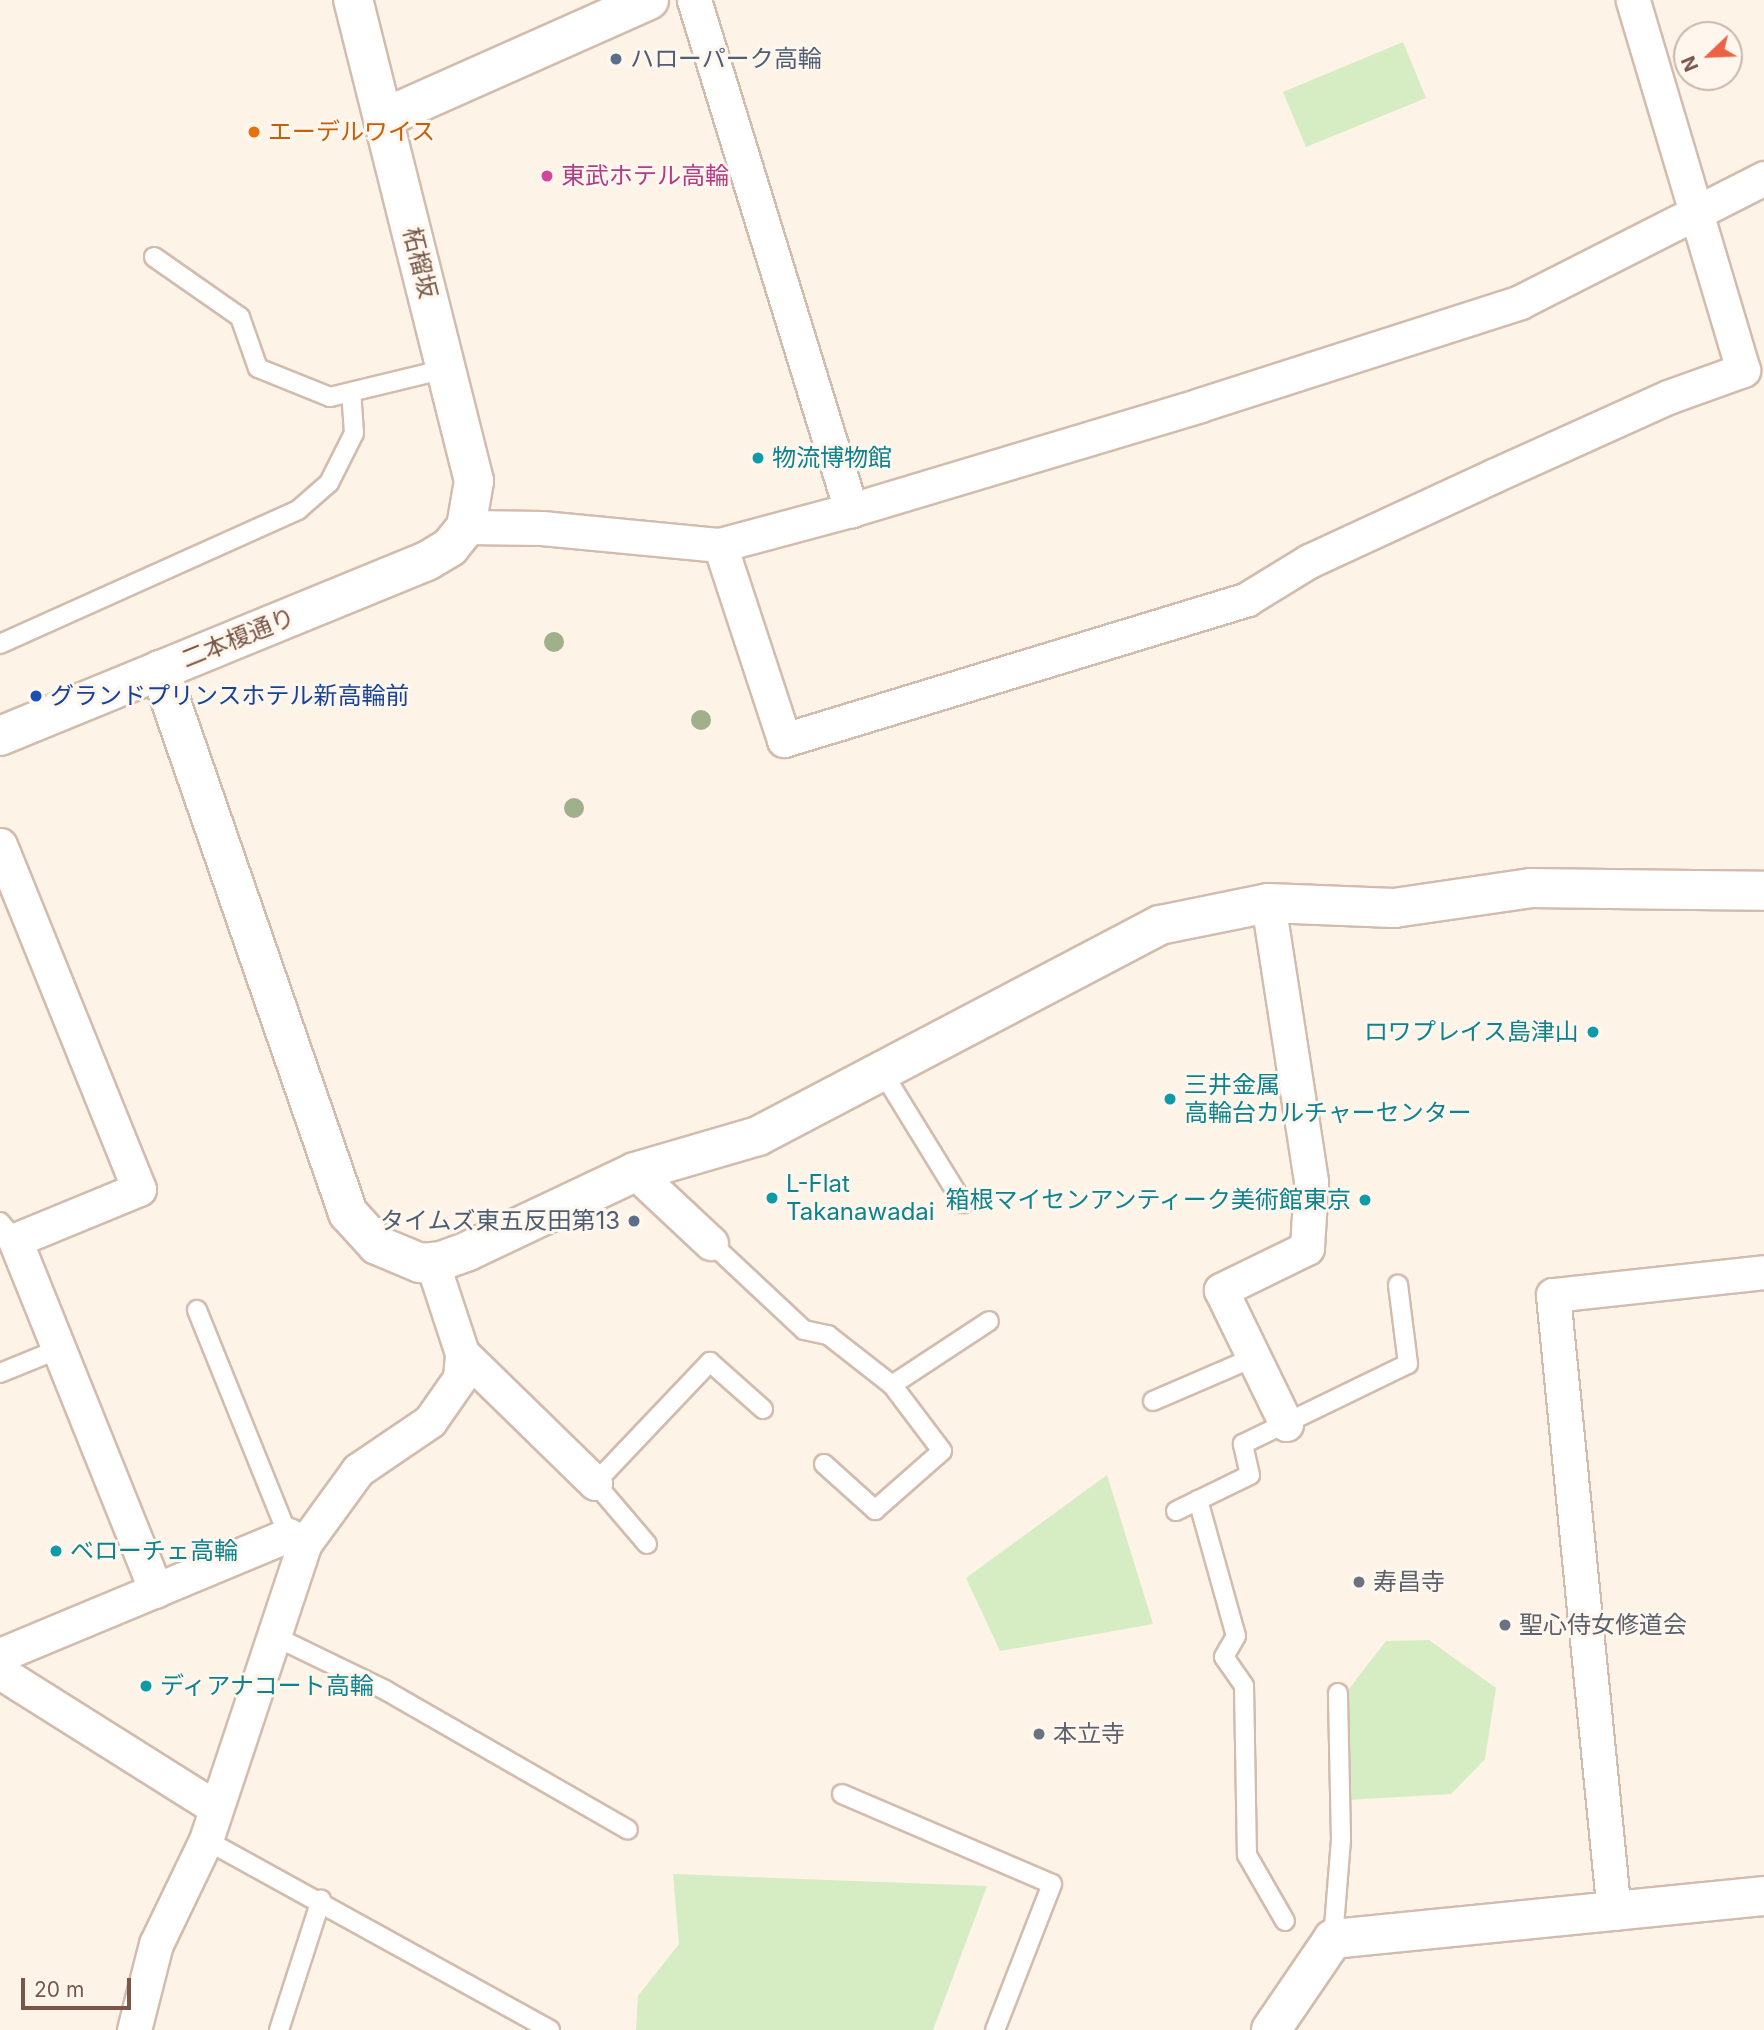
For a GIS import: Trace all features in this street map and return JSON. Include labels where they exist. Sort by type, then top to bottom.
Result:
[{"type":"street","name":"柘榴坂","points":[[353,0],[474,481],[466,527]]},
{"type":"street","points":[[384,118],[649,0]]},
{"type":"street","points":[[694,0],[851,510]]},
{"type":"street","points":[[720,545],[784,740],[1247,599],[1309,561],[1493,476],[1668,397],[1743,370],[1633,0]]},
{"type":"street","points":[[466,527],[542,528],[720,545],[851,510],[1200,405],[1520,302],[1764,178]]},
{"type":"street","name":"二本榎通り","points":[[0,736],[427,561],[450,547],[466,527]]},
{"type":"street","points":[[160,670],[348,1213],[377,1245],[399,1257],[432,1262],[468,1251],[635,1171],[744,1142],[883,1073],[1160,925],[1268,903],[1394,908],[1531,888],[1764,891]]},
{"type":"street","points":[[0,845],[139,1189],[8,1231],[59,1349],[156,1591]]},
{"type":"street","points":[[1268,903],[1311,1182],[1307,1248],[1221,1290],[1286,1424]]},
{"type":"street","points":[[635,1171],[711,1243]]},
{"type":"street","points":[[134,2030],[156,1944],[206,1840],[214,1807],[274,1636],[297,1539],[358,1470],[430,1421],[450,1398],[460,1378],[462,1353],[432,1262]]},
{"type":"street","points":[[1614,1913],[1553,1295],[1764,1272]]},
{"type":"street","points":[[462,1353],[595,1483]]},
{"type":"street","points":[[0,1655],[156,1591],[297,1539]]},
{"type":"street","points":[[0,1672],[214,1807]]},
{"type":"street","points":[[1271,2030],[1333,1939],[1764,1896]]},
{"type":"lane","points":[[154,257],[240,317],[258,368],[330,397],[446,369]]},
{"type":"lane","points":[[0,644],[298,510],[329,483],[354,433],[351,394]]},
{"type":"lane","points":[[883,1073],[963,1203]]},
{"type":"lane","points":[[711,1243],[804,1330],[828,1335],[892,1385],[942,1451],[876,1510],[824,1464]]},
{"type":"lane","points":[[1176,1511],[1250,1475],[1243,1444],[1408,1364],[1398,1285]]},
{"type":"lane","points":[[198,1310],[297,1539]]},
{"type":"lane","points":[[892,1385],[989,1321]]},
{"type":"lane","points":[[0,1373],[59,1349]]},
{"type":"lane","points":[[1153,1401],[1254,1357]]},
{"type":"lane","points":[[647,1544],[595,1483],[710,1362],[763,1409]]},
{"type":"lane","points":[[1198,1500],[1236,1636],[1224,1657],[1244,1686],[1247,1855],[1284,1921]]},
{"type":"lane","points":[[274,1636],[385,1690],[628,1830]]},
{"type":"lane","points":[[1333,1939],[1341,1840],[1338,1693]]},
{"type":"lane","points":[[842,1794],[1052,1884],[995,2030]]},
{"type":"lane","points":[[206,1840],[321,1900],[550,2030]]},
{"type":"lane","points":[[279,2030],[321,1900]]},
{"type":"green space","points":[[1403,42],[1426,98],[1306,147],[1283,92]]},
{"type":"green space","points":[[1107,1475],[1153,1624],[1000,1651],[966,1578]]},
{"type":"green space","points":[[1429,1640],[1496,1688],[1485,1759],[1451,1794],[1347,1800],[1345,1694],[1386,1641]]},
{"type":"green space","points":[[673,1874],[987,1886],[933,2030],[636,2030],[638,1996],[679,1944]]},
{"type":"place","name":"ハローパーク高輪","points":[[616,59]]},
{"type":"place","name":"エーデルワイス","points":[[254,132]]},
{"type":"place","name":"東武ホテル高輪","points":[[547,176]]},
{"type":"place","name":"物流博物館","points":[[758,458]]},
{"type":"place","name":"グランドプリンスホテル新高輪前","points":[[36,696]]},
{"type":"place","name":"ロワプレイス島津山","points":[[1593,1032]]},
{"type":"place","name":"三井金属 高輪台カルチャーセンター","points":[[1170,1099]]},
{"type":"place","name":"L-Flat Takanawadai","points":[[772,1198]]},
{"type":"place","name":"箱根マイセンアンティーク美術館東京","points":[[1365,1200]]},
{"type":"place","name":"タイムズ東五反田第13","points":[[634,1221]]},
{"type":"place","name":"ベローチェ高輪","points":[[56,1551]]},
{"type":"place","name":"寿昌寺","points":[[1359,1582]]},
{"type":"place","name":"聖心侍女修道会","points":[[1505,1625]]},
{"type":"place","name":"ディアナコート高輪","points":[[146,1686]]},
{"type":"place","name":"本立寺","points":[[1039,1734]]}]
